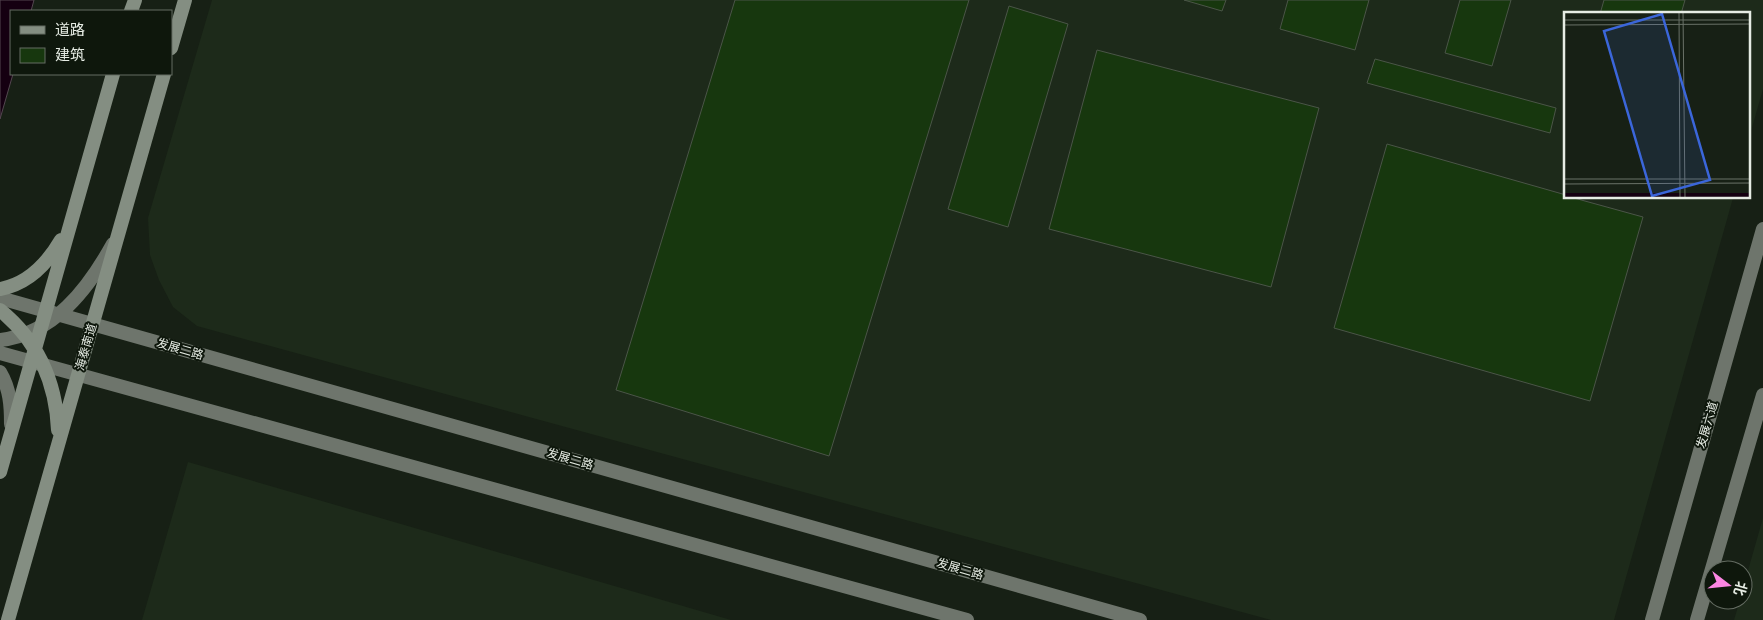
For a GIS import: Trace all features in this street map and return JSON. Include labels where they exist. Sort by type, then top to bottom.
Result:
[{"type":"main road","points":[[172,45],[185,0]]},
{"type":"main road","points":[[0,472],[36,358],[41,328],[114,75]]},
{"type":"main road","name":"海泰南道","points":[[8,620],[164,75]]},
{"type":"main road","points":[[0,289],[19,284],[34,274],[46,262],[70,224]]},
{"type":"main road","name":"发展六道","points":[[1652,620],[1763,229]]},
{"type":"main road","points":[[0,340],[24,335],[41,328],[60,315],[91,278],[118,234]]},
{"type":"main road","name":"发展二路","points":[[0,298],[1140,620]]},
{"type":"main road","points":[[0,310],[24,335],[53,388],[58,430],[57,449]]},
{"type":"main road","points":[[0,353],[36,358],[78,374],[967,620]]},
{"type":"main road","points":[[0,372],[9,389],[12,431]]},
{"type":"main road","points":[[1698,620],[1763,395]]},
{"type":"shaded area","points":[[0,0],[34,0],[31,10],[10,10],[10,75],[13,75],[0,119]]},
{"type":"shaded area","points":[[212,0],[1763,0],[1763,89],[1750,134],[1750,12],[1564,12],[1564,199],[1733,199],[1614,620],[1271,620],[197,326],[173,307],[159,280],[150,255],[148,218]]},
{"type":"shaded area","points":[[188,462],[731,620],[142,620]]},
{"type":"shaded area","points":[[1763,518],[1763,620],[1734,620],[1737,610],[1753,610],[1753,560],[1751,560]]},
{"type":"building","points":[[735,0],[969,0],[829,456],[616,390]]},
{"type":"building","points":[[1184,0],[1226,0],[1222,11]]},
{"type":"building","points":[[1288,0],[1369,0],[1355,50],[1280,29]]},
{"type":"building","points":[[1460,0],[1511,0],[1492,66],[1445,53]]},
{"type":"building","points":[[1604,0],[1685,0],[1682,12],[1601,12]]},
{"type":"building","points":[[1009,6],[1068,24],[1008,227],[948,209]]},
{"type":"building","points":[[1097,50],[1319,108],[1271,287],[1049,229]]},
{"type":"building","points":[[1375,59],[1556,108],[1550,133],[1367,83]]},
{"type":"building","points":[[1387,144],[1564,194],[1564,199],[1578,199],[1643,217],[1590,401],[1334,328]]}]
